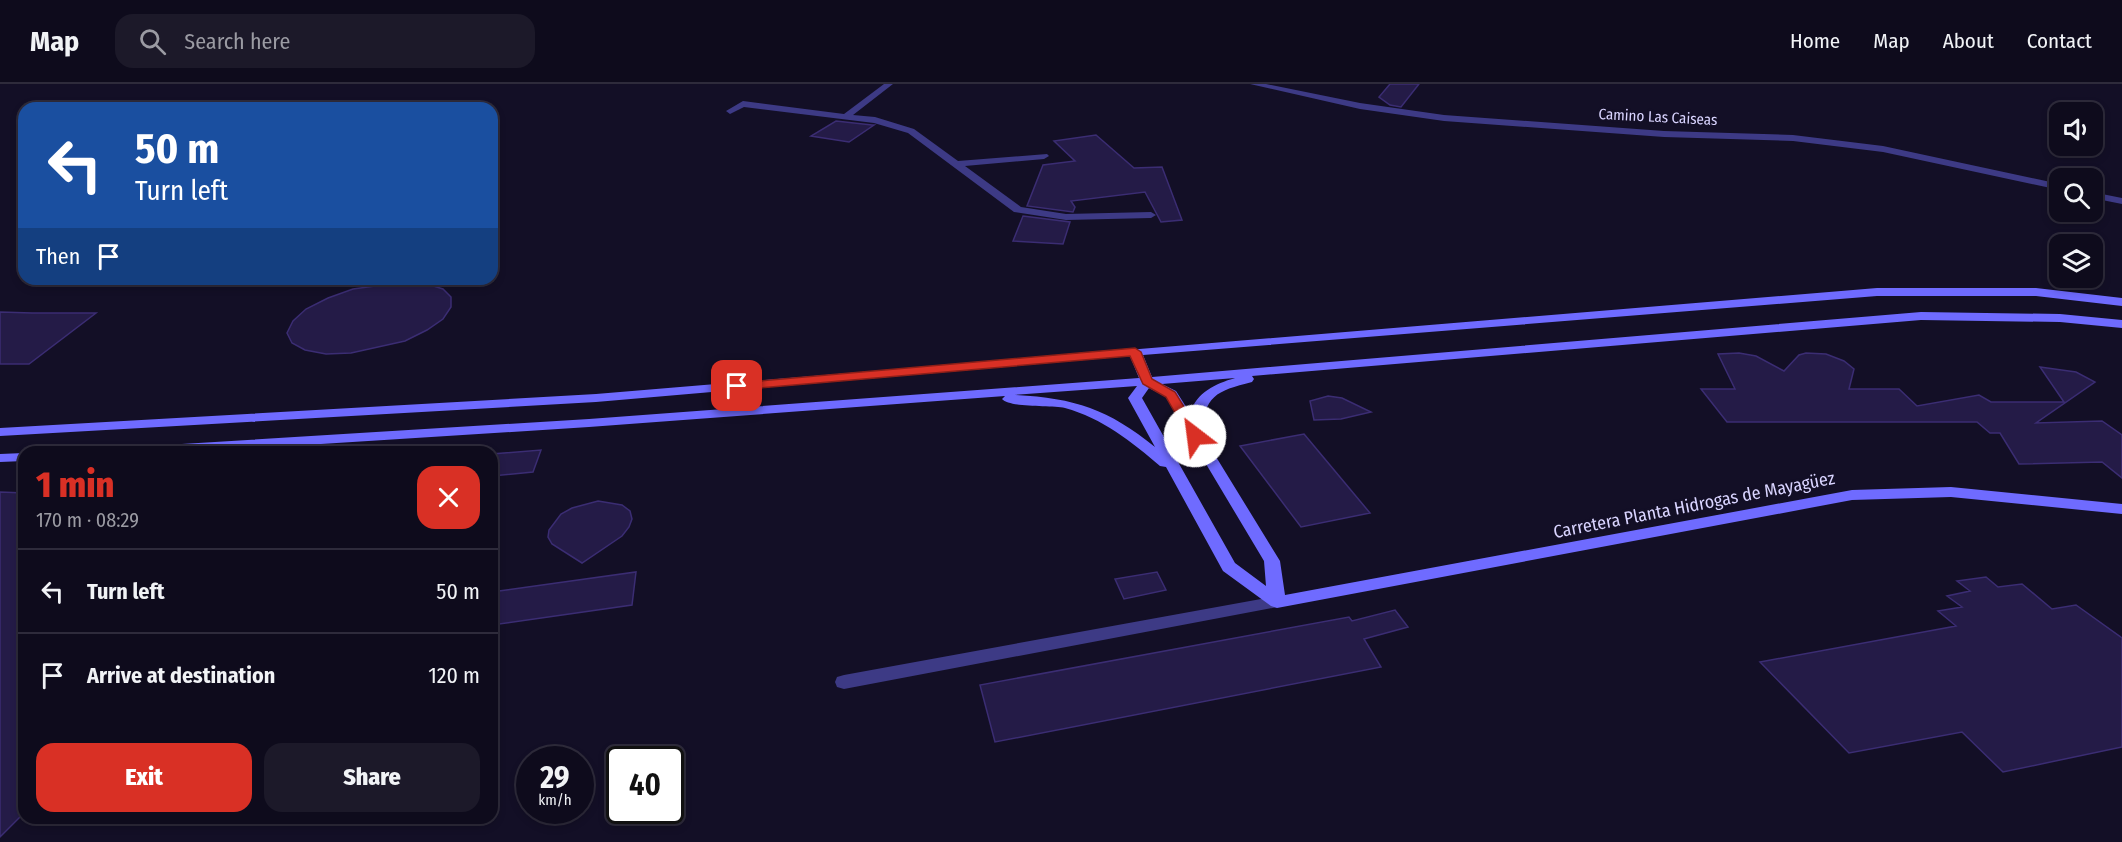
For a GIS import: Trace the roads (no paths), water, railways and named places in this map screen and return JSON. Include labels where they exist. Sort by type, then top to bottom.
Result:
[{"type":"street","points":[[847,116],[889,84]]},
{"type":"street","name":"Camino Las Caiseas","points":[[1254,84],[1360,106],[1443,118],[1664,134],[1793,138],[1872,148],[2049,185]]},
{"type":"street","points":[[730,111],[743,104],[875,120],[911,131],[1018,210],[1066,217],[1151,215]]},
{"type":"street","points":[[955,164],[1041,152],[1054,164]]},
{"type":"street","points":[[2103,197],[2122,201]]},
{"type":"street","points":[[0,432],[608,398],[1135,352],[1877,292],[2036,292],[2122,302]]},
{"type":"street","points":[[214,446],[477,430],[1147,381],[1922,316],[2060,318],[2122,324]]},
{"type":"street","points":[[1135,352],[1147,381],[1171,394],[1272,561],[1277,602]]},
{"type":"street","points":[[1195,436],[1197,409],[1208,395],[1231,383],[1287,369]]},
{"type":"street","points":[[1147,381],[1135,398],[1174,472],[1229,567],[1277,602]]},
{"type":"street","points":[[958,395],[1058,402],[1098,416],[1136,437],[1174,472]]},
{"type":"street","points":[[477,430],[490,405]]},
{"type":"street","points":[[0,458],[18,457]]},
{"type":"street","name":"Carretera Planta Hidrogas de Mayagüez","points":[[1277,602],[1852,495],[1951,492],[2122,509]]},
{"type":"street","points":[[844,682],[1277,602]]}]
